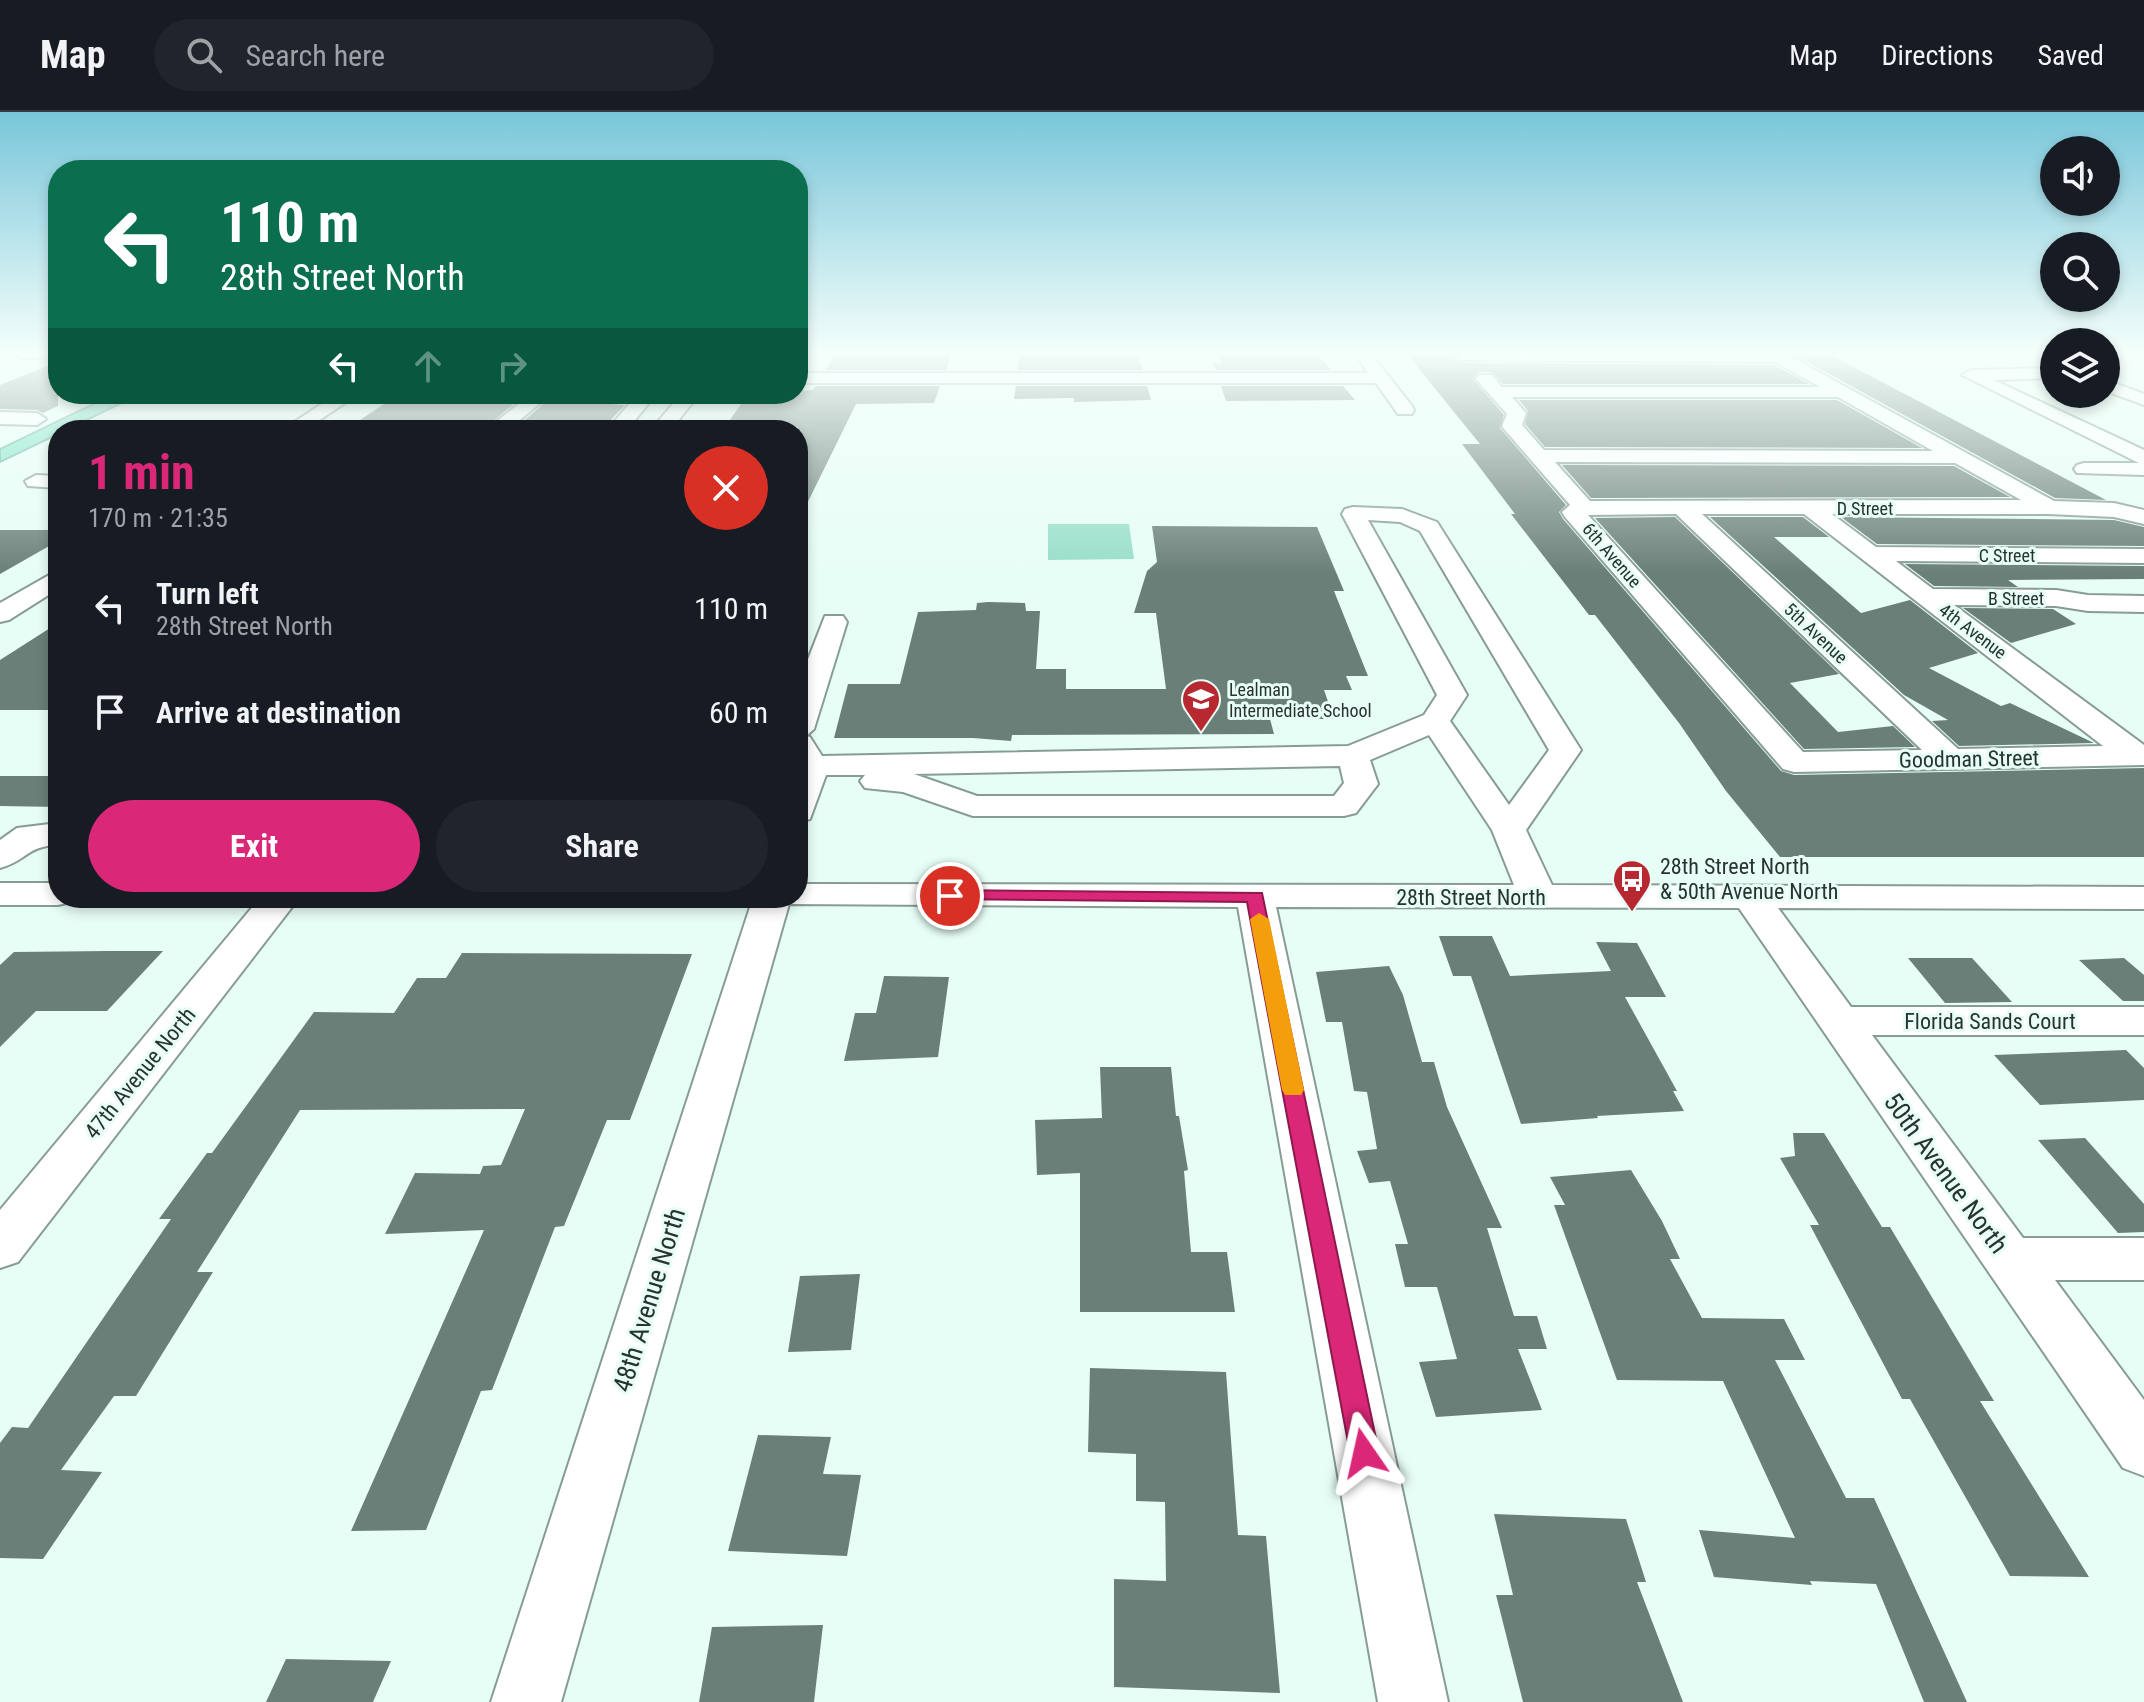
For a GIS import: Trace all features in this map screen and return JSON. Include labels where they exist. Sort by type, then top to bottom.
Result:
[{"type":"street","name":"6th Avenue","points":[[1512,426],[1584,508],[1573,512],[1794,762]]},
{"type":"street","points":[[1904,426],[2048,507]]},
{"type":"street","points":[[2078,426],[2144,458]]},
{"type":"street","points":[[1539,456],[1962,457]]},
{"type":"street","points":[[2084,469],[2144,469]]},
{"type":"street","points":[[36,481],[48,482]]},
{"type":"street","name":"D Street","points":[[1584,508],[2048,507],[2114,510],[2144,517]]},
{"type":"street","name":"5th Avenue","points":[[1682,508],[1950,759]]},
{"type":"street","name":"4th Avenue","points":[[1810,508],[2139,755]]},
{"type":"street","points":[[808,754],[1353,756],[1435,721],[1452,695],[1353,514],[1413,516],[1429,527],[1565,750],[1509,830]]},
{"type":"street","name":"C Street","points":[[1870,554],[2144,556]]},
{"type":"street","points":[[0,614],[48,584]]},
{"type":"street","name":"B Street","points":[[2056,598],[2070,592],[2144,592]]},
{"type":"street","name":"B Street","points":[[1928,597],[2056,598],[2088,603],[2144,604]]},
{"type":"street","points":[[808,699],[834,622]]},
{"type":"street","points":[[1435,721],[1509,830],[1538,897]]},
{"type":"street","points":[[808,755],[878,782],[907,782],[973,806],[1344,806],[1361,784],[1353,756]]},
{"type":"street","name":"Goodman Street","points":[[1794,762],[2139,755]]},
{"type":"street","points":[[0,857],[29,835],[48,834]]},
{"type":"street","name":"28th Street North","points":[[808,895],[2144,898]]},
{"type":"street","points":[[1255,896],[1413,1702]]},
{"type":"street","name":"50th Avenue North","points":[[1750,897],[2144,1448]]},
{"type":"street","name":"47th Avenue North","points":[[0,1247],[272,908]]},
{"type":"street","name":"48th Avenue North","points":[[526,1702],[769,908]]},
{"type":"street","name":"Florida Sands Court","points":[[1836,1021],[2144,1021]]},
{"type":"street","points":[[2009,1259],[2144,1259]]},
{"type":"shaded area","points":[[48,426],[48,439],[0,462],[0,449]]},
{"type":"shaded area","points":[[1048,524],[1129,524],[1134,559],[1048,560]]},
{"type":"building","points":[[808,426],[845,426],[808,502]]},
{"type":"building","points":[[1466,426],[1501,426],[1566,505],[1559,512],[1563,519],[1781,771],[1794,775],[2144,768],[2144,857],[1780,857],[1726,791],[1679,723],[1595,615],[1589,615],[1511,514],[1515,514],[1462,444],[1480,444]]},
{"type":"building","points":[[1527,426],[1883,426],[1922,448],[1545,447]]},
{"type":"building","points":[[1924,426],[1966,426],[2106,500],[2055,498]]},
{"type":"building","points":[[1562,465],[1954,466],[2010,497],[1591,498]]},
{"type":"building","points":[[1675,517],[1839,674],[1790,683],[1838,732],[1893,726],[1915,747],[1804,749],[1595,518]]},
{"type":"building","points":[[1710,517],[1803,517],[1829,537],[1774,537],[1861,613],[1910,600],[1978,653],[1929,668],[2001,706],[2010,703],[2094,743],[1959,746],[1932,721],[1948,720],[1904,695]]},
{"type":"building","points":[[1841,517],[2114,520],[2144,527],[2144,546],[1877,544]]},
{"type":"building","name":"Lealman Intermediate School","points":[[1152,526],[1317,527],[1344,591],[1334,591],[1368,676],[1346,676],[1352,690],[1324,690],[1334,719],[1270,719],[1274,734],[1012,735],[1011,741],[834,738],[848,684],[900,684],[918,612],[976,610],[977,603],[1025,603],[1026,611],[1040,611],[1036,669],[1066,669],[1066,689],[1166,689],[1156,613],[1134,613],[1147,571],[1157,562]]},
{"type":"building","points":[[0,530],[48,530],[48,547],[0,574]]},
{"type":"building","points":[[1905,564],[2144,566],[2144,579],[2008,580],[2018,587],[1934,586]]},
{"type":"building","points":[[1963,608],[2053,609],[2076,624],[2011,643]]},
{"type":"building","points":[[48,629],[48,710],[0,710],[0,660]]},
{"type":"building","points":[[0,776],[48,776],[48,807],[0,806]]},
{"type":"building","points":[[1439,936],[1492,936],[1510,976],[1611,971],[1596,942],[1637,943],[1666,997],[1625,997],[1677,1091],[1673,1091],[1684,1111],[1521,1124],[1471,976],[1453,976]]},
{"type":"building","points":[[163,951],[107,1011],[36,1011],[0,1047],[0,965],[14,952]]},
{"type":"building","points":[[462,953],[692,954],[630,1120],[607,1120],[564,1226],[555,1227],[492,1390],[481,1391],[426,1530],[351,1531],[484,1230],[385,1234],[415,1173],[480,1174],[483,1166],[501,1165],[525,1109],[300,1110],[197,1272],[213,1272],[136,1396],[114,1396],[61,1470],[102,1472],[43,1559],[0,1558],[0,1443],[12,1427],[28,1428],[171,1219],[159,1219],[207,1153],[212,1153],[314,1012],[394,1013],[417,978],[446,978]]},
{"type":"building","points":[[1908,958],[1972,958],[2012,1002],[1945,1003]]},
{"type":"building","points":[[2124,958],[2144,975],[2144,1001],[2123,1001],[2079,960]]},
{"type":"building","points":[[1389,966],[1403,995],[1422,1062],[1434,1062],[1447,1107],[1502,1228],[1487,1228],[1514,1316],[1537,1316],[1547,1349],[1518,1349],[1542,1410],[1436,1417],[1419,1362],[1457,1359],[1437,1287],[1405,1287],[1395,1244],[1408,1244],[1390,1181],[1369,1183],[1357,1151],[1377,1149],[1367,1092],[1354,1091],[1342,1022],[1326,1022],[1316,972]]},
{"type":"building","points":[[884,976],[949,977],[938,1057],[844,1061],[855,1013],[876,1013]]},
{"type":"building","points":[[2126,1050],[2144,1068],[2144,1100],[2040,1105],[1994,1055]]},
{"type":"building","points":[[1100,1067],[1171,1067],[1176,1116],[1179,1116],[1188,1170],[1184,1171],[1191,1252],[1227,1252],[1235,1312],[1080,1312],[1080,1173],[1037,1175],[1035,1120],[1102,1118]]},
{"type":"building","points":[[1793,1133],[1824,1133],[1882,1227],[1890,1227],[1994,1401],[1980,1401],[2089,1577],[2010,1576],[1910,1399],[1902,1399],[1810,1225],[1819,1225],[1780,1158],[1795,1156]]},
{"type":"building","points":[[2085,1138],[2144,1204],[2144,1232],[2118,1233],[2038,1140]]},
{"type":"building","points":[[1631,1170],[1662,1221],[1680,1259],[1670,1259],[1702,1318],[1784,1319],[1805,1360],[1775,1360],[1846,1498],[1874,1498],[1967,1702],[1924,1702],[1876,1584],[1810,1581],[1812,1585],[1714,1577],[1699,1530],[1795,1538],[1723,1381],[1617,1380],[1554,1205],[1565,1205],[1550,1177]]},
{"type":"building","points":[[860,1274],[851,1350],[788,1352],[800,1276]]},
{"type":"building","points":[[1090,1368],[1226,1372],[1238,1535],[1266,1536],[1280,1693],[1114,1687],[1114,1579],[1166,1581],[1165,1502],[1136,1501],[1136,1454],[1088,1452]]},
{"type":"building","points":[[758,1435],[831,1437],[823,1474],[861,1475],[847,1556],[728,1551]]},
{"type":"building","points":[[1494,1514],[1626,1519],[1646,1582],[1637,1582],[1683,1702],[1523,1702],[1496,1595],[1513,1595]]},
{"type":"building","points":[[823,1625],[814,1702],[699,1702],[712,1627]]},
{"type":"building","points":[[286,1659],[391,1661],[373,1702],[266,1702]]},
{"type":"slow traffic","points":[[1259,919],[1293,1090]]},
{"type":"place","name":"Lealman Intermediate School","points":[[1201,733]]},
{"type":"place","name":"28th Street North & 50th Avenue North","points":[[1632,913]]},
{"type":"route","points":[[950,896],[1255,896],[1364,1453]]}]
